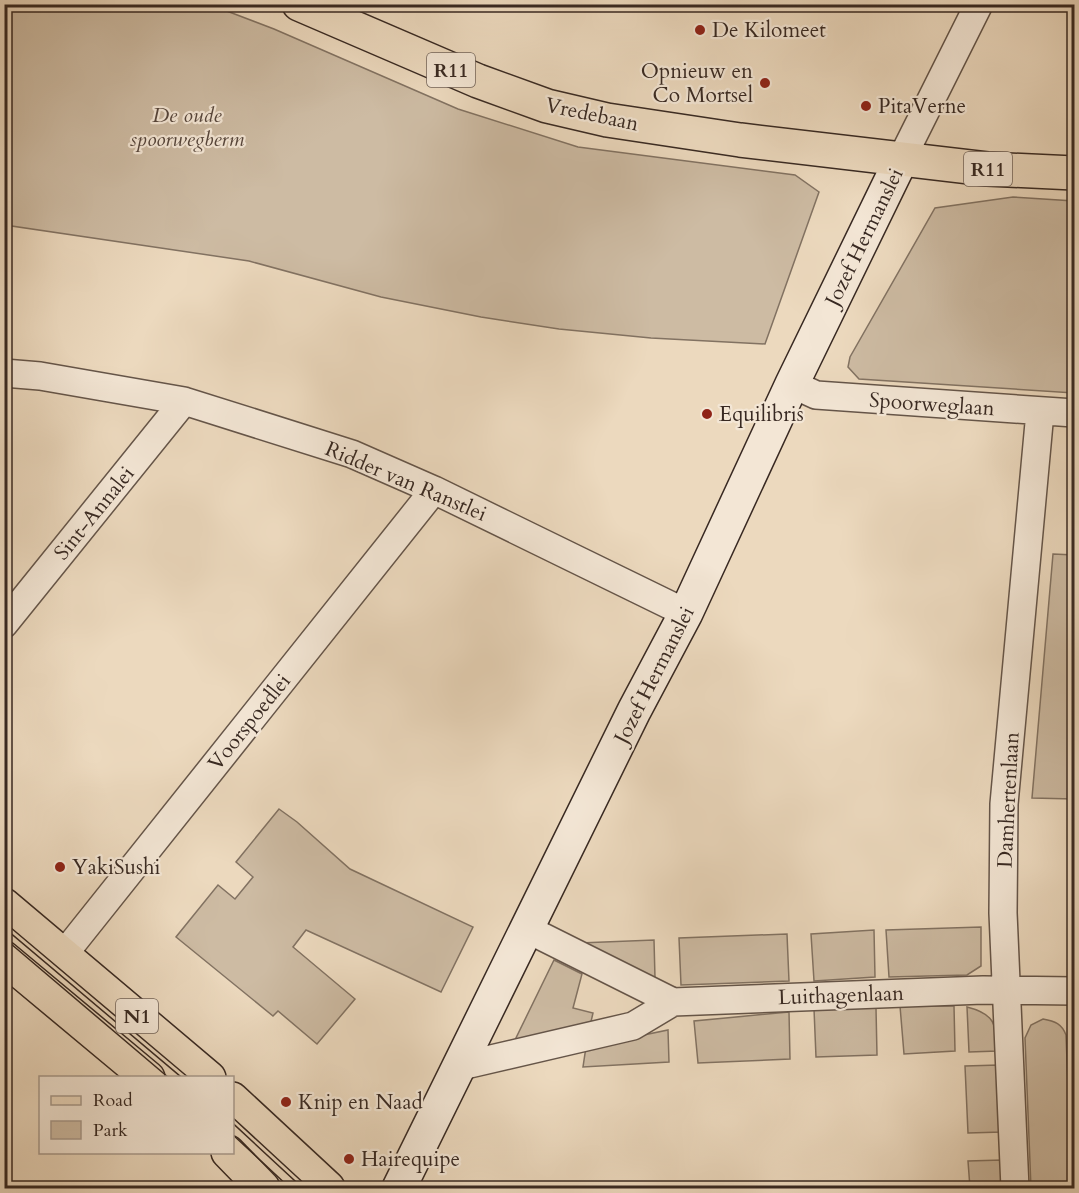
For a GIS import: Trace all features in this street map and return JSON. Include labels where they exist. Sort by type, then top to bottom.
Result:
[{"type":"main road","name":"Vredebaan","points":[[299,4],[478,81],[547,106],[607,120],[740,140],[902,158]]},
{"type":"main road","name":"R11","points":[[902,158],[987,169],[1074,173]]},
{"type":"main road","name":"N1","points":[[4,905],[208,1076]]},
{"type":"main road","name":"N1","points":[[4,958],[147,1076]]},
{"type":"main road","points":[[234,1101],[328,1188]]},
{"type":"main road","points":[[230,1154],[264,1188]]},
{"type":"street","points":[[902,158],[979,4]]},
{"type":"street","name":"Jozef Hermanslei","points":[[399,1188],[634,711],[686,613],[792,384],[902,158]]},
{"type":"street","name":"Ridder van Ranstlei","points":[[4,373],[40,376],[184,402],[352,454],[434,490],[686,613]]},
{"type":"street","name":"Spoorweglaan","points":[[792,384],[816,395],[1074,413]]},
{"type":"street","name":"Sint-Annalei","points":[[4,624],[184,402]]},
{"type":"street","name":"Damhertenlaan","points":[[1016,1188],[1003,914],[1004,804],[1040,412]]},
{"type":"street","name":"Voorspoedlei","points":[[64,954],[434,490]]},
{"type":"street","name":"Luithagenlaan","points":[[527,929],[673,1002],[1008,990],[1074,991]]},
{"type":"street","name":"Luithagenlaan","points":[[461,1066],[633,1026],[673,1002]]},
{"type":"green space","name":"De oude spoorwegberm","points":[[4,5],[211,5],[274,29],[458,109],[578,147],[795,175],[819,192],[765,344],[651,338],[559,329],[481,317],[381,297],[249,261],[5,225]]},
{"type":"green space","points":[[1013,197],[1074,201],[1074,393],[859,379],[848,367],[850,357],[935,208]]},
{"type":"green space","points":[[1053,554],[1074,555],[1074,799],[1032,798]]},
{"type":"green space","points":[[279,809],[350,869],[473,927],[441,992],[306,930],[293,947],[355,999],[317,1044],[278,1011],[273,1016],[176,937],[218,885],[235,899],[253,877],[236,862]]},
{"type":"green space","points":[[981,927],[981,966],[967,975],[889,977],[886,930]]},
{"type":"green space","points":[[874,930],[875,977],[814,981],[811,934]]},
{"type":"green space","points":[[787,934],[789,981],[681,985],[679,938]]},
{"type":"green space","points":[[654,940],[655,978],[579,943]]},
{"type":"green space","points":[[554,960],[582,974],[573,1008],[593,1013],[590,1026],[514,1042]]},
{"type":"green space","points":[[900,1006],[954,1006],[955,1051],[904,1054]]},
{"type":"green space","points":[[967,1007],[989,1017],[995,1027],[998,1051],[969,1052]]},
{"type":"green space","points":[[876,1008],[877,1055],[816,1057],[814,1009]]},
{"type":"green space","points":[[789,1012],[790,1059],[698,1063],[694,1021]]},
{"type":"green space","points":[[1043,1019],[1058,1024],[1066,1035],[1072,1188],[1031,1188],[1025,1038],[1031,1025]]},
{"type":"green space","points":[[668,1030],[669,1062],[583,1067],[586,1047]]},
{"type":"green space","points":[[999,1065],[1002,1132],[968,1133],[965,1066]]},
{"type":"green space","points":[[1002,1160],[1003,1188],[970,1188],[968,1161]]},
{"type":"tram line","points":[[4,922],[187,1076]]},
{"type":"tram line","points":[[4,938],[167,1076]]},
{"type":"tram line","points":[[234,1119],[309,1188]]},
{"type":"tram line","points":[[234,1136],[290,1188]]},
{"type":"place","name":"De Kilomeet","points":[[700,30]]},
{"type":"place","name":"Opnieuw en Co Mortsel","points":[[765,83]]},
{"type":"place","name":"PitaVerne","points":[[866,106]]},
{"type":"place","name":"Equilibris","points":[[707,414]]},
{"type":"place","name":"YakiSushi","points":[[60,867]]},
{"type":"place","name":"Knip en Naad","points":[[286,1102]]},
{"type":"place","name":"Hairequipe","points":[[349,1159]]}]
